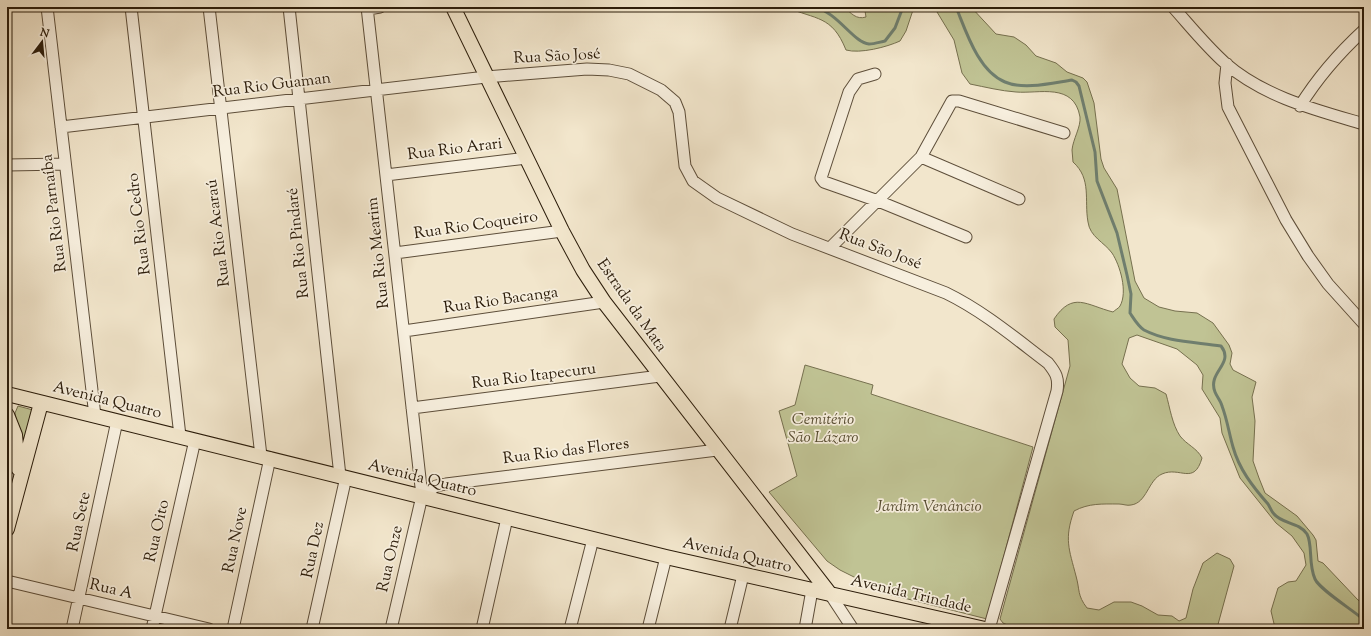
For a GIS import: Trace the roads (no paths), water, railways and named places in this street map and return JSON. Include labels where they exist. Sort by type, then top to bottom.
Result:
[{"type":"main road","name":"Estrada da Mata","points":[[453,7],[562,231],[583,270],[604,302],[660,376],[830,594]]},
{"type":"main road","name":"Avenida Quatro","points":[[13,396],[666,557],[830,594]]},
{"type":"main road","points":[[13,396],[9,417],[18,449],[18,484]]},
{"type":"main road","points":[[7,528],[41,403]]},
{"type":"main road","name":"Avenida Trindade","points":[[830,594],[985,629]]},
{"type":"street","name":"Rua Rio Parnaíba","points":[[47,7],[95,416]]},
{"type":"street","name":"Rua Rio Cedro","points":[[131,7],[180,436]]},
{"type":"street","name":"Rua Rio Acaraú","points":[[209,7],[265,457]]},
{"type":"street","name":"Rua Rio Pindaré","points":[[289,7],[343,477]]},
{"type":"street","points":[[368,8],[380,7]]},
{"type":"street","points":[[1173,7],[1207,46],[1226,64],[1259,86],[1300,106],[1364,124]]},
{"type":"street","name":"Rua Rio Mearim","points":[[368,8],[422,496]]},
{"type":"street","points":[[1300,106],[1326,69],[1364,30]]},
{"type":"street","points":[[1226,64],[1225,83],[1228,107],[1286,220],[1308,256],[1328,284],[1364,324]]},
{"type":"street","name":"Rua São José","points":[[486,77],[587,69],[623,73],[644,81],[661,90],[675,102],[680,112],[685,166],[688,174],[701,188],[717,198],[792,234],[946,293],[964,302],[987,316],[1048,363],[1058,377],[1057,391],[989,629]]},
{"type":"street","points":[[875,74],[858,79],[849,92],[821,178],[824,182],[878,201],[966,237]]},
{"type":"street","name":"Rua Rio Guaman","points":[[61,127],[486,77]]},
{"type":"street","points":[[830,248],[921,157],[950,103],[955,100],[1064,133]]},
{"type":"street","points":[[921,157],[1019,199]]},
{"type":"street","name":"Rua Rio Arari","points":[[386,175],[527,158]]},
{"type":"street","points":[[7,165],[65,164]]},
{"type":"street","name":"Rua Rio Coqueiro","points":[[395,253],[562,231]]},
{"type":"street","name":"Rua Rio Bacanga","points":[[404,331],[604,302]]},
{"type":"street","name":"Rua Rio Itapecuru","points":[[412,408],[660,376]]},
{"type":"street","name":"Rua Sete","points":[[72,629],[80,599],[118,421]]},
{"type":"street","name":"Rua Oito","points":[[152,629],[195,440]]},
{"type":"street","name":"Rua Rio das Flores","points":[[422,496],[436,486],[446,484],[717,450]]},
{"type":"street","name":"Rua Nove","points":[[233,629],[265,457]]},
{"type":"street","name":"Rua Dez","points":[[312,629],[343,477]]},
{"type":"street","name":"Rua Onze","points":[[390,629],[422,496]]},
{"type":"street","points":[[482,629],[507,518]]},
{"type":"street","points":[[570,629],[593,539]]},
{"type":"street","points":[[648,629],[666,557]]},
{"type":"street","points":[[730,629],[743,575]]},
{"type":"street","name":"Rua A","points":[[7,581],[209,629]]},
{"type":"street","points":[[805,629],[812,590]]},
{"type":"street","points":[[830,594],[853,629]]},
{"type":"waterway","points":[[815,7],[831,15],[857,39],[869,44],[885,41],[895,28],[903,7]]},
{"type":"waterway","points":[[956,7],[980,60],[996,77],[1005,82],[1029,86],[1072,80],[1079,86],[1095,152],[1097,181],[1117,233],[1127,275],[1131,294],[1130,313],[1144,330],[1153,334],[1182,341],[1221,346],[1225,358],[1215,379],[1215,392],[1221,402],[1239,463],[1272,512],[1281,520],[1300,527],[1307,534],[1310,544],[1313,573],[1318,584],[1364,620]]},
{"type":"park label","name":"Cemitério São Lázaro","points":[[823,429]]},
{"type":"park label","name":"Jardim Venâncio","points":[[929,507]]}]
